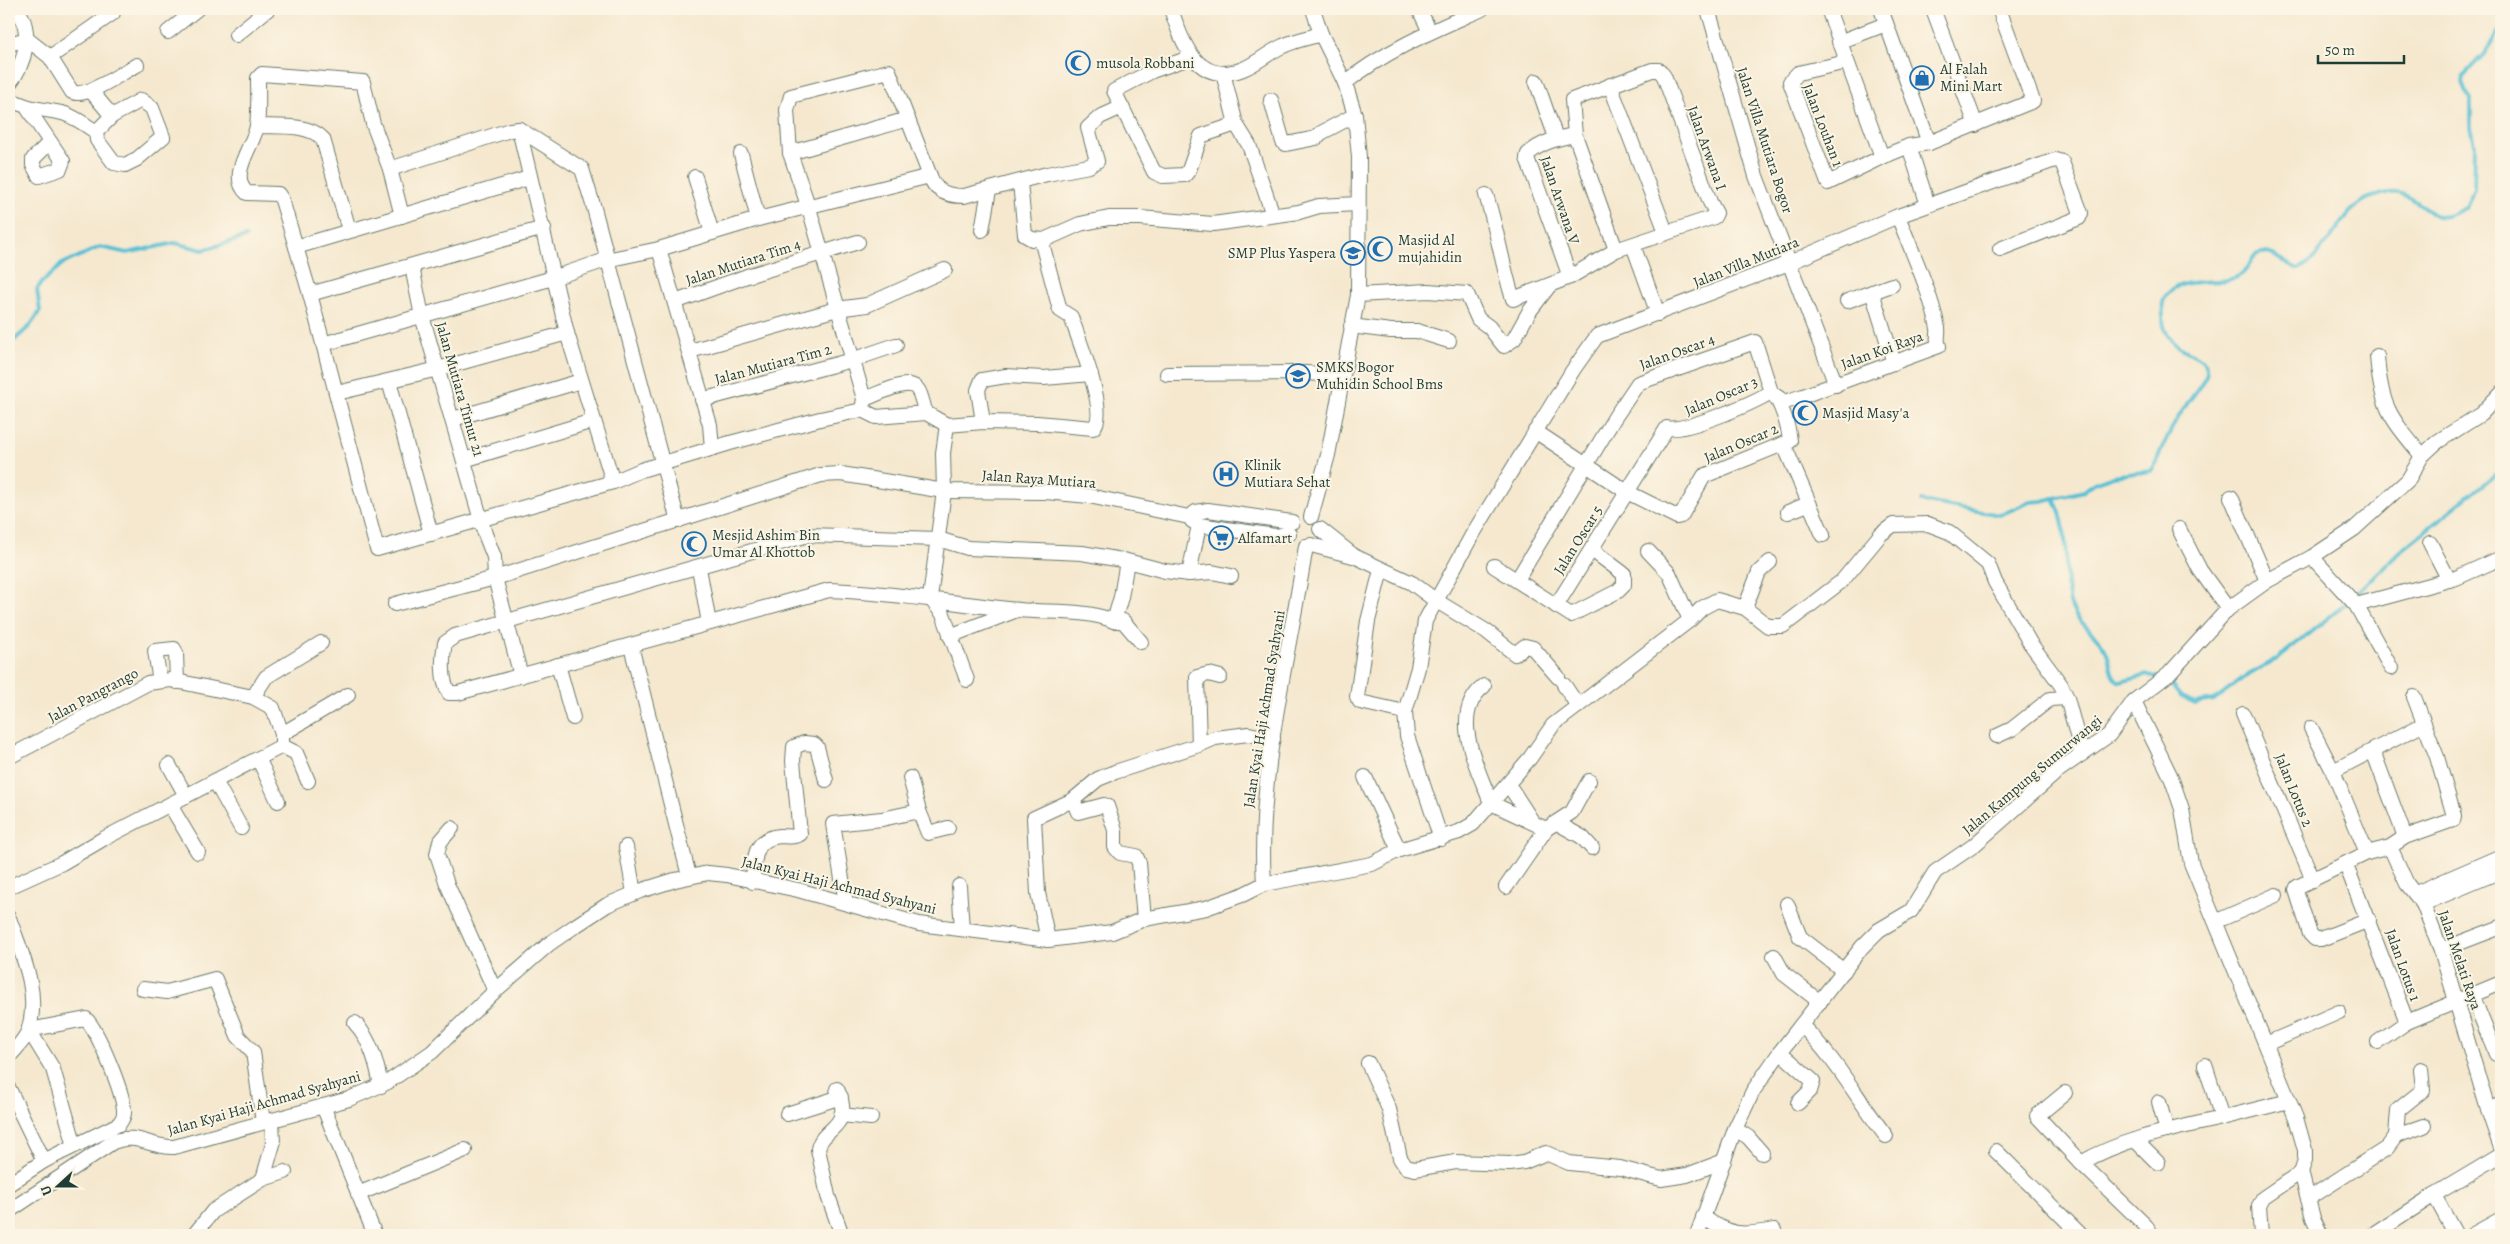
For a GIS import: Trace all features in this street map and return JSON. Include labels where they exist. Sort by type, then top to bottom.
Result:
[{"type":"street","points":[[168,32],[197,9]]},
{"type":"street","points":[[236,35],[268,9]]},
{"type":"street","points":[[1172,9],[1180,36],[1192,57],[1202,66],[1223,73],[1243,69],[1283,46],[1321,34]]},
{"type":"street","points":[[1311,516],[1328,454],[1358,295],[1359,158],[1354,115],[1345,83],[1321,34],[1313,9]]},
{"type":"street","points":[[1419,9],[1430,32]]},
{"type":"street","points":[[1345,83],[1364,68],[1430,32],[1482,9]]},
{"type":"street","points":[[1828,9],[1882,157],[1909,146],[1929,143],[2033,101],[1999,9]]},
{"type":"street","points":[[1881,9],[1929,143]]},
{"type":"street","points":[[1934,9],[1976,124]]},
{"type":"street","points":[[9,84],[18,72],[27,39],[21,10]]},
{"type":"street","name":"Jalan Villa Mutiara Bogor","points":[[1707,11],[1756,176],[1836,385]]},
{"type":"street","points":[[50,57],[112,13]]},
{"type":"street","points":[[1839,42],[1886,24]]},
{"type":"street","points":[[9,44],[27,39]]},
{"type":"street","points":[[27,39],[50,57],[72,92],[80,94],[91,91],[136,65]]},
{"type":"street","points":[[1192,57],[1152,71],[1114,91],[1154,172],[1163,176],[1185,175],[1189,170],[1201,136],[1236,124]]},
{"type":"street","name":"Jalan Louhan 1","points":[[1847,62],[1798,73],[1790,82],[1828,182],[1882,157]]},
{"type":"street","name":"Jalan Arwana I","points":[[1610,85],[1652,70],[1659,70],[1664,76],[1710,202],[1716,213],[1714,217],[1666,232]]},
{"type":"street","points":[[1044,240],[1042,247],[1060,310],[1071,316],[1091,374],[1097,407],[1097,422],[1093,428],[1037,423],[983,422],[947,425],[926,413],[876,417],[863,405],[809,208],[790,153],[787,110],[791,96],[889,71],[934,186],[951,196],[989,190],[1047,174],[1089,166],[1098,161],[1088,128],[1100,117],[1122,107]]},
{"type":"street","points":[[1223,73],[1236,124],[1249,144],[1273,216]]},
{"type":"street","points":[[402,216],[390,169],[373,124],[362,82],[262,74],[258,78],[257,126],[242,165],[241,178],[244,190],[247,193],[278,194],[282,200],[324,344],[377,549],[613,482],[712,448],[863,405],[904,384],[912,384],[918,389],[926,413]]},
{"type":"street","points":[[1536,81],[1556,138]]},
{"type":"street","points":[[1486,195],[1495,223],[1501,262],[1513,299],[1570,277],[1616,250],[1666,232],[1610,85],[1573,98],[1575,135],[1616,250]]},
{"type":"street","points":[[91,91],[112,116]]},
{"type":"street","points":[[9,100],[28,109],[63,113],[81,122],[96,132],[97,140],[114,163],[125,165],[136,159],[163,137],[152,108],[145,101],[141,100],[112,116],[96,132]]},
{"type":"street","points":[[1271,100],[1283,142],[1286,144],[1316,138],[1321,133],[1354,115]]},
{"type":"street","points":[[28,109],[50,142]]},
{"type":"street","points":[[790,153],[908,119]]},
{"type":"street","points":[[257,126],[308,129],[318,133],[323,139],[349,230]]},
{"type":"street","points":[[390,169],[510,130],[519,129],[582,169],[678,521]]},
{"type":"street","points":[[519,129],[529,178],[544,228],[553,278],[567,333],[613,482]]},
{"type":"street","name":"Jalan Arwana V","points":[[1570,277],[1527,158],[1534,150],[1556,138],[1575,135]]},
{"type":"street","points":[[1909,146],[1928,205]]},
{"type":"street","points":[[741,154],[758,219]]},
{"type":"street","name":"Jalan Villa Mutiara","points":[[1406,712],[1418,668],[1425,621],[1435,600],[1573,370],[1598,336],[1789,263],[1898,216],[2054,160],[2062,162],[2081,213],[2079,218],[2000,248]]},
{"type":"street","points":[[324,344],[553,278],[606,260],[659,249],[758,219],[809,208],[930,176]]},
{"type":"street","points":[[694,177],[712,233]]},
{"type":"street","points":[[296,247],[529,178]]},
{"type":"street","points":[[1020,182],[1025,235],[1032,239],[1044,240],[1080,224],[1109,218],[1140,218],[1213,224],[1273,216],[1319,206],[1358,204]]},
{"type":"street","points":[[982,230],[989,190]]},
{"type":"street","name":"Jalan Koi Raya","points":[[1774,394],[1785,402],[1939,346],[1936,337],[1938,328],[1923,280],[1898,216]]},
{"type":"street","points":[[310,294],[544,228]]},
{"type":"street","name":"Jalan Mutiara Tim 4","points":[[675,302],[747,276],[858,242]]},
{"type":"street","points":[[1633,245],[1658,314]]},
{"type":"street","points":[[659,249],[710,425],[712,448]]},
{"type":"street","name":"Jalan Mutiara Timur 21","points":[[412,266],[422,316],[481,520],[494,557],[495,578],[521,676]]},
{"type":"street","points":[[690,351],[837,309],[867,305],[945,270]]},
{"type":"street","points":[[1847,301],[1892,285]]},
{"type":"street","points":[[1358,295],[1428,291],[1467,294],[1478,319],[1489,326],[1504,346],[1514,339],[1529,312],[1549,286]]},
{"type":"street","points":[[1872,292],[1894,363]]},
{"type":"street","points":[[1351,326],[1390,331],[1417,331],[1449,341]]},
{"type":"street","points":[[336,393],[438,369],[567,333]]},
{"type":"street","name":"Jalan Oscar 4","points":[[1517,580],[1586,464],[1638,383],[1746,343],[1755,342],[1757,346]]},
{"type":"street","name":"Jalan Mutiara Tim 2","points":[[702,400],[852,360],[896,344]]},
{"type":"street","name":"Jalan Oscar 2","points":[[1627,492],[1677,517],[1681,516],[1704,476],[1790,441],[1789,428],[1784,420],[1757,346]]},
{"type":"street","points":[[2377,356],[2379,382],[2389,414],[2422,456]]},
{"type":"street","points":[[983,422],[978,390],[982,380],[1006,376],[1044,378],[1091,374]]},
{"type":"street","points":[[1167,374],[1306,374],[1335,375],[1341,378]]},
{"type":"street","points":[[389,381],[431,534]]},
{"type":"street","points":[[453,420],[581,381]]},
{"type":"street","name":"Jalan Oscar 3","points":[[1627,492],[1667,428],[1687,428],[1774,394]]},
{"type":"street","name":"Jalan Kampung Sumurwangi","points":[[1697,1235],[1735,1128],[1754,1092],[1780,1052],[1862,947],[1879,930],[1911,911],[1935,872],[1973,846],[2038,788],[2109,736],[2134,701],[2163,678],[2228,609],[2267,581],[2312,557],[2354,529],[2408,480],[2422,456],[2456,428],[2481,414],[2501,394]]},
{"type":"street","points":[[464,460],[593,421]]},
{"type":"street","points":[[947,425],[943,453],[944,491],[930,598],[943,614],[967,680]]},
{"type":"street","points":[[1535,432],[1627,492]]},
{"type":"street","points":[[1784,445],[1823,535]]},
{"type":"street","name":"Jalan Raya Mutiara","points":[[395,604],[495,578],[821,476],[841,474],[944,491],[1046,492],[1090,496],[1194,521]]},
{"type":"street","name":"Jalan Oscar 5","points":[[1556,606],[1627,492]]},
{"type":"street","points":[[2231,497],[2267,581]]},
{"type":"street","points":[[1788,512],[1808,504]]},
{"type":"street","points":[[1189,574],[1196,512],[1208,510],[1291,528]]},
{"type":"street","points":[[1291,528],[1301,516],[1311,516],[1319,524],[1320,529],[1318,538],[1309,546]]},
{"type":"street","points":[[1496,804],[1553,725],[1690,620],[1702,608],[1718,600],[1745,608],[1768,626],[1783,626],[1842,581],[1881,534],[1893,526],[1928,524],[1949,532],[1988,564],[1995,582],[2030,644],[2060,685],[2067,698],[2082,754]]},
{"type":"street","points":[[1291,528],[1297,544],[1354,556]]},
{"type":"street","points":[[1320,529],[1354,556],[1412,583],[1435,600],[1506,645],[1515,654],[1525,646],[1533,648],[1561,681],[1578,706]]},
{"type":"street","points":[[2179,529],[2200,570],[2228,609]]},
{"type":"street","points":[[1141,642],[1124,621],[1079,614],[1018,610],[869,591],[828,590],[458,693],[449,693],[445,685],[443,652],[445,643],[455,636],[508,623],[808,536],[938,539],[968,548],[1064,551],[1127,561],[1164,571],[1189,574],[1212,572],[1231,576]]},
{"type":"street","points":[[2430,543],[2449,580]]},
{"type":"street","name":"Jalan Kyai Haji Achmad Syahyani","points":[[9,1211],[122,1138],[130,1137],[163,1147],[174,1147],[323,1106],[381,1086],[432,1052],[495,991],[549,944],[575,926],[607,905],[634,893],[689,876],[708,873],[798,890],[919,924],[1048,940],[1112,932],[1144,919],[1206,908],[1242,895],[1264,884],[1263,818],[1273,739],[1309,546]]},
{"type":"street","points":[[1494,566],[1572,615],[1618,591],[1624,585],[1624,574],[1592,550]]},
{"type":"street","points":[[1648,551],[1669,573],[1690,620]]},
{"type":"street","points":[[2312,557],[2351,600],[2391,668]]},
{"type":"street","points":[[2351,600],[2449,580],[2501,558]]},
{"type":"street","points":[[1114,620],[1121,597],[1127,561]]},
{"type":"street","points":[[1745,608],[1759,572],[1770,562]]},
{"type":"street","points":[[699,568],[709,623]]},
{"type":"street","points":[[1381,570],[1368,621],[1356,697],[1360,702],[1406,712],[1409,746],[1441,838]]},
{"type":"street","points":[[950,636],[1018,610]]},
{"type":"street","points":[[254,696],[266,677],[276,669],[321,643]]},
{"type":"street","points":[[631,646],[689,876]]},
{"type":"street","points":[[160,681],[155,651],[174,649],[176,653],[177,682]]},
{"type":"street","points":[[558,665],[573,718]]},
{"type":"street","points":[[1200,746],[1197,677],[1209,674],[1220,677]]},
{"type":"street","name":"Jalan Pangrango","points":[[9,757],[148,683],[160,681],[177,682],[254,696],[272,708],[280,744]]},
{"type":"street","points":[[1484,686],[1478,691],[1470,704],[1467,726],[1469,741],[1496,804],[1533,823],[1552,826],[1582,837]]},
{"type":"street","points":[[9,887],[62,863],[186,796],[259,760],[348,695]]},
{"type":"street","points":[[2313,880],[2367,853],[2390,847],[2406,837],[2454,818],[2437,757],[2414,697]]},
{"type":"street","points":[[1997,736],[2012,729],[2050,699],[2067,698]]},
{"type":"street","points":[[2134,701],[2171,777],[2182,809],[2191,863],[2217,921],[2288,1101],[2305,1150],[2305,1160],[2301,1172],[2321,1235]]},
{"type":"street","name":"Jalan Lotus 2","points":[[2243,714],[2313,880]]},
{"type":"street","points":[[2333,771],[2424,724]]},
{"type":"street","points":[[2311,728],[2333,771],[2367,853]]},
{"type":"street","points":[[1048,940],[1038,893],[1034,818],[1074,800],[1098,779],[1114,772],[1200,746],[1215,738],[1249,734],[1273,739]]},
{"type":"street","points":[[1264,884],[1372,864],[1399,850],[1459,832],[1473,824],[1512,790],[1554,737]]},
{"type":"street","points":[[753,882],[755,855],[760,844],[771,838],[794,837],[800,834],[793,761],[794,747],[804,743],[814,744],[818,747],[826,780]]},
{"type":"street","points":[[280,744],[296,753],[308,781]]},
{"type":"street","points":[[2373,751],[2406,837]]},
{"type":"street","points":[[259,760],[278,801]]},
{"type":"street","points":[[169,765],[186,796]]},
{"type":"street","points":[[1365,777],[1399,850]]},
{"type":"street","points":[[910,778],[919,811],[928,833],[948,828]]},
{"type":"street","points":[[1506,887],[1552,826],[1572,812],[1589,780]]},
{"type":"street","points":[[215,781],[241,828]]},
{"type":"street","points":[[1512,790],[1533,823]]},
{"type":"street","points":[[1074,800],[1078,812],[1104,805],[1107,806],[1115,830],[1116,847],[1120,853],[1136,856],[1139,862],[1144,919]]},
{"type":"street","points":[[170,805],[198,852]]},
{"type":"street","points":[[846,903],[833,824],[882,819],[919,811]]},
{"type":"street","points":[[1572,812],[1582,837],[1592,848]]},
{"type":"street","points":[[452,828],[440,842],[437,854],[446,884],[495,991]]},
{"type":"street","points":[[626,847],[634,893]]},
{"type":"street","name":"Jalan Melati Raya","points":[[2390,847],[2408,884],[2419,898],[2441,950],[2458,1000],[2488,1110],[2501,1148]]},
{"type":"street","points":[[2419,898],[2501,856]]},
{"type":"street","name":"Jalan Lotus 1","points":[[2346,865],[2369,920],[2407,1022]]},
{"type":"street","points":[[2419,898],[2501,871]]},
{"type":"street","name":"Jalan Lotus 1","points":[[2313,880],[2297,887],[2296,890],[2310,934],[2316,939],[2321,939],[2369,920]]},
{"type":"street","points":[[959,886],[962,929]]},
{"type":"street","points":[[2217,921],[2276,896]]},
{"type":"street","points":[[1786,904],[1800,937],[1844,972]]},
{"type":"street","points":[[9,920],[24,959],[31,984],[29,1030],[9,1057]]},
{"type":"street","points":[[2441,950],[2501,927]]},
{"type":"street","points":[[1774,956],[1788,978],[1820,1002]]},
{"type":"street","points":[[143,990],[167,992],[215,979],[238,1036],[253,1052],[273,1144],[263,1179]]},
{"type":"street","points":[[2378,1042],[2407,1022],[2501,983]]},
{"type":"street","points":[[2472,994],[2499,1053],[2475,1061]]},
{"type":"street","points":[[2266,1044],[2339,1012]]},
{"type":"street","points":[[9,1184],[44,1161],[119,1124],[124,1114],[122,1097],[92,1025],[86,1019],[29,1030]]},
{"type":"street","points":[[355,1023],[365,1035],[377,1064],[381,1086]]},
{"type":"street","points":[[1801,1026],[1822,1046],[1835,1062],[1886,1136]]},
{"type":"street","points":[[29,1030],[53,1069],[75,1146]]},
{"type":"street","points":[[1780,1052],[1813,1081],[1810,1091],[1798,1102]]},
{"type":"street","points":[[1368,1063],[1389,1109],[1400,1158],[1403,1164],[1410,1169],[1430,1168],[1465,1162],[1510,1164],[1524,1162],[1546,1153],[1568,1163],[1620,1168],[1661,1179],[1687,1176],[1724,1161]]},
{"type":"street","points":[[2205,1065],[2222,1118]]},
{"type":"street","points":[[2396,1136],[2398,1110],[2423,1090],[2422,1069]]},
{"type":"street","points":[[9,1089],[44,1161]]},
{"type":"street","points":[[787,1114],[839,1093],[841,1116],[832,1132],[819,1143],[818,1149],[828,1196],[842,1235]]},
{"type":"street","points":[[2066,1093],[2037,1116],[2081,1163],[2146,1226],[2149,1230],[2147,1235]]},
{"type":"street","points":[[2081,1163],[2099,1153],[2167,1130],[2288,1101]]},
{"type":"street","points":[[2159,1102],[2167,1130]]},
{"type":"street","points":[[2488,1110],[2501,1104]]},
{"type":"street","points":[[323,1106],[375,1235]]},
{"type":"street","points":[[841,1116],[872,1118]]},
{"type":"street","points":[[2308,1199],[2381,1154],[2396,1136],[2424,1126]]},
{"type":"street","points":[[1735,1128],[1748,1137],[1762,1153]]},
{"type":"street","points":[[2135,1140],[2158,1163]]},
{"type":"street","points":[[358,1194],[465,1150]]},
{"type":"street","points":[[1996,1151],[2081,1235]]},
{"type":"street","points":[[2373,1235],[2434,1195],[2501,1155]]},
{"type":"street","points":[[194,1235],[213,1211],[263,1179],[285,1172]]},
{"type":"street","points":[[2260,1235],[2260,1206],[2263,1198],[2301,1172]]},
{"type":"street","points":[[2434,1195],[2456,1235]]},
{"type":"street","points":[[1703,1217],[1717,1227],[1737,1235],[1774,1230]]},
{"type":"street","points":[[2472,1235],[2501,1219]]},
{"type":"waterway","points":[[1921,501],[2000,515],[2030,502],[2084,491],[2094,483],[2113,476],[2151,471],[2174,425],[2201,385],[2207,372],[2206,365],[2178,346],[2170,339],[2165,330],[2163,302],[2168,294],[2183,284],[2223,281],[2237,277],[2246,270],[2254,257],[2261,253],[2276,256],[2299,269],[2310,262],[2328,242],[2352,210],[2372,197],[2388,193],[2400,193],[2417,202],[2431,214],[2440,217],[2448,216],[2466,208],[2474,189],[2475,144],[2471,127],[2471,99],[2465,91],[2462,82],[2463,76],[2484,54],[2501,28]]},
{"type":"waterway","points":[[9,345],[30,326],[40,311],[37,290],[41,283],[62,264],[100,247],[127,253],[175,243],[203,250],[246,237]]},
{"type":"waterway","points":[[2353,597],[2405,547],[2501,470]]},
{"type":"waterway","points":[[2053,498],[2063,523],[2066,576],[2070,603],[2076,616],[2101,643],[2109,658],[2112,672],[2120,682],[2148,675],[2158,677]]},
{"type":"waterway","points":[[2167,680],[2181,697],[2195,703],[2214,700],[2243,678],[2277,659],[2348,602]]},
{"type":"place","name":"musola Robbani","points":[[1078,63]]},
{"type":"place","name":"Al Falah Mini Mart","points":[[1922,78]]},
{"type":"place","name":"Masjid Al mujahidin","points":[[1380,249]]},
{"type":"place","name":"SMP Plus Yaspera","points":[[1353,253]]},
{"type":"place","name":"SMKS Bogor Muhidin School Bms","points":[[1298,376]]},
{"type":"place","name":"Masjid Masy'a","points":[[1805,413]]},
{"type":"place","name":"Klinik Mutiara Sehat","points":[[1226,474]]},
{"type":"place","name":"Alfamart","points":[[1221,538]]},
{"type":"place","name":"Mesjid Ashim Bin Umar Al Khottob","points":[[694,544]]}]
